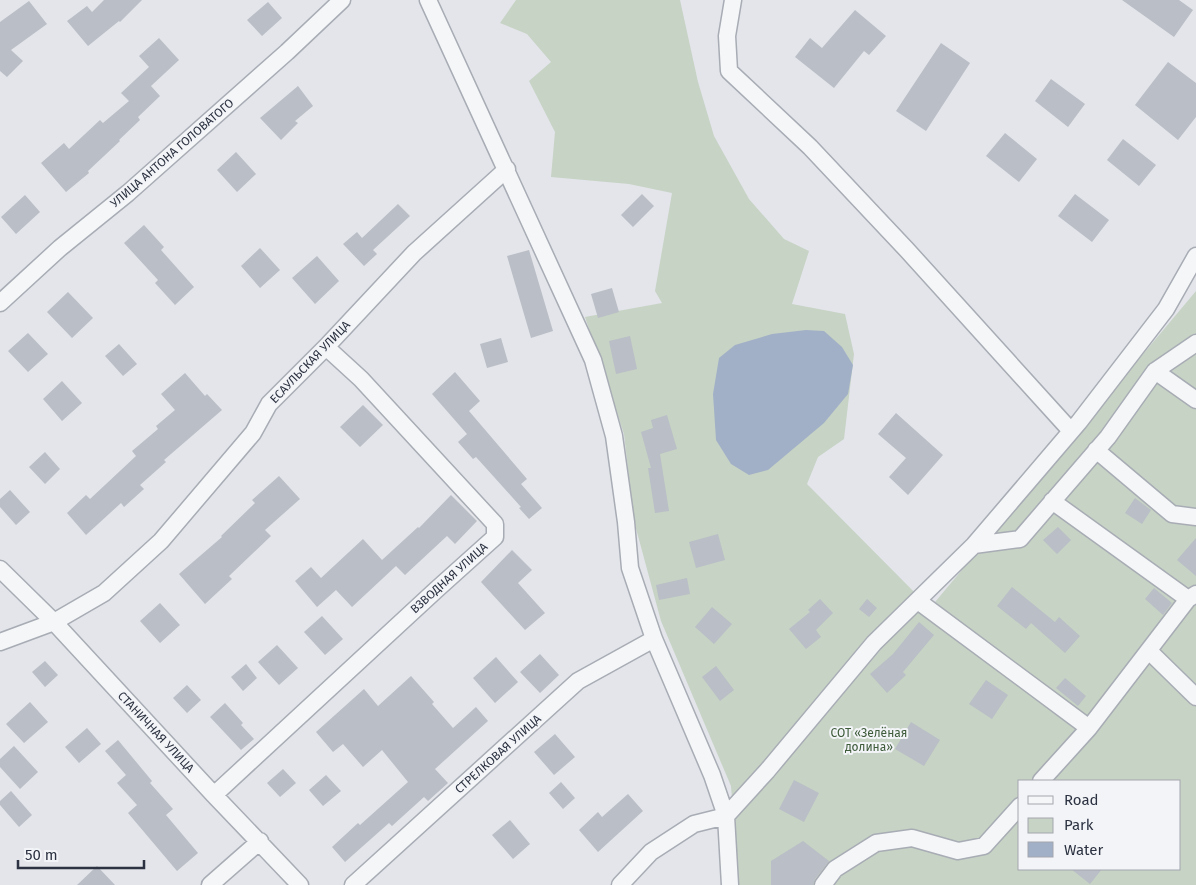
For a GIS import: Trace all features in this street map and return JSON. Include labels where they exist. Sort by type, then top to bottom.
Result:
[{"type":"street","name":"УЛИЦА АНТОНА ГОЛОВАТОГО","points":[[0,303],[60,248],[136,187],[287,52],[342,0]]},
{"type":"street","points":[[428,0],[593,360],[614,436],[626,522],[630,568],[654,639],[712,775],[726,816],[730,885]]},
{"type":"street","points":[[733,0],[727,36],[729,71],[810,147],[894,236],[1071,431]]},
{"type":"street","name":"ЕСАУЛЬСКАЯ УЛИЦА","points":[[0,642],[54,622],[104,593],[161,541],[253,433],[269,404],[326,347],[414,253],[506,169]]},
{"type":"street","points":[[620,885],[651,852],[694,824],[726,816],[767,771],[874,643],[974,545],[1071,431],[1166,309],[1196,256]]},
{"type":"street","points":[[974,545],[1020,539],[1108,437],[1155,371],[1196,343]]},
{"type":"street","name":"ВЗВОДНАЯ УЛИЦА","points":[[214,795],[495,537],[495,524],[361,379],[326,347]]},
{"type":"street","points":[[1155,371],[1196,400]]},
{"type":"street","points":[[1096,450],[1172,514],[1196,518]]},
{"type":"street","points":[[1042,780],[1089,728],[1192,596],[1052,501]]},
{"type":"street","name":"СТАНИЧНАЯ УЛИЦА","points":[[0,570],[54,622],[300,885]]},
{"type":"street","points":[[918,601],[1089,728]]},
{"type":"street","name":"СТРЕЛКОВАЯ УЛИЦА","points":[[353,885],[578,681],[654,639]]},
{"type":"street","points":[[1149,650],[1196,697]]},
{"type":"street","points":[[822,885],[835,869],[876,843],[912,838],[958,851],[984,846],[1018,808]]},
{"type":"street","points":[[210,885],[260,841]]},
{"type":"green space","name":"СОТ «Зелёная долина»","points":[[516,0],[680,0],[698,82],[714,136],[749,199],[784,239],[809,251],[792,304],[845,314],[854,354],[844,439],[818,457],[807,484],[930,608],[1196,291],[1196,885],[739,885],[731,786],[661,621],[634,521],[624,434],[585,317],[662,303],[655,291],[672,193],[629,184],[551,177],[555,132],[529,81],[551,62],[527,34],[500,23]]},
{"type":"water","points":[[806,330],[824,331],[842,347],[853,365],[848,394],[824,423],[768,470],[749,475],[731,464],[716,440],[713,394],[719,358],[735,345],[772,334]]},
{"type":"building","points":[[104,0],[142,0],[120,22],[88,46],[67,21],[87,6],[92,12]]},
{"type":"building","points":[[1122,0],[1179,0],[1193,10],[1174,37]]},
{"type":"building","points":[[29,1],[47,24],[11,50],[23,61],[7,77],[0,71],[0,22]]},
{"type":"building","points":[[268,2],[282,18],[262,36],[247,20]]},
{"type":"building","points":[[855,10],[886,36],[869,55],[864,51],[834,88],[795,57],[810,38],[822,48]]},
{"type":"building","points":[[159,38],[179,60],[151,86],[160,96],[138,117],[140,120],[120,141],[88,171],[89,173],[66,192],[41,163],[64,143],[69,149],[100,120],[103,123],[129,101],[121,93],[149,67],[139,56]]},
{"type":"building","points":[[941,43],[970,63],[926,131],[896,111]]},
{"type":"building","points":[[1168,62],[1196,83],[1196,117],[1178,140],[1135,105]]},
{"type":"building","points":[[1051,79],[1085,104],[1068,127],[1035,101]]},
{"type":"building","points":[[298,86],[313,106],[295,121],[298,123],[281,140],[260,118]]},
{"type":"building","points":[[1005,133],[1037,159],[1019,182],[986,156]]},
{"type":"building","points":[[1123,139],[1156,165],[1139,186],[1107,160]]},
{"type":"building","points":[[236,152],[256,174],[237,192],[217,170]]},
{"type":"building","points":[[642,194],[654,206],[633,227],[621,215]]},
{"type":"building","points":[[1075,194],[1109,220],[1092,242],[1058,216]]},
{"type":"building","points":[[25,195],[40,212],[16,234],[1,217]]},
{"type":"building","points":[[398,204],[410,216],[373,250],[377,254],[364,266],[343,244],[357,232],[362,238]]},
{"type":"building","points":[[144,225],[164,247],[161,250],[194,287],[175,305],[155,283],[158,280],[124,243]]},
{"type":"building","points":[[260,248],[280,270],[260,288],[241,266]]},
{"type":"building","points":[[529,250],[553,331],[531,338],[507,256]]},
{"type":"building","points":[[317,256],[339,281],[315,304],[292,278]]},
{"type":"building","points":[[612,288],[619,312],[598,318],[591,294]]},
{"type":"building","points":[[68,292],[93,318],[72,338],[47,312]]},
{"type":"building","points":[[28,333],[48,354],[28,372],[8,351]]},
{"type":"building","points":[[630,336],[637,369],[616,374],[609,341]]},
{"type":"building","points":[[501,338],[508,362],[487,368],[480,344]]},
{"type":"building","points":[[119,344],[137,364],[123,376],[105,356]]},
{"type":"building","points":[[455,372],[480,401],[469,411],[527,479],[521,484],[542,508],[529,519],[519,508],[521,507],[476,457],[473,459],[458,442],[467,434],[432,394]]},
{"type":"building","points":[[185,373],[205,396],[207,394],[222,410],[164,460],[166,462],[140,485],[144,489],[124,507],[121,503],[86,535],[67,513],[86,495],[90,499],[136,456],[132,451],[158,429],[156,426],[175,410],[161,394]]},
{"type":"building","points":[[62,381],[82,403],[62,421],[43,399]]},
{"type":"building","points":[[363,405],[383,425],[360,447],[340,427]]},
{"type":"building","points":[[896,413],[943,455],[908,495],[889,477],[906,458],[878,434]]},
{"type":"building","points":[[667,415],[677,449],[660,454],[669,511],[655,513],[648,468],[651,468],[641,432],[653,428],[651,420]]},
{"type":"building","points":[[45,452],[60,469],[45,484],[29,467]]},
{"type":"building","points":[[279,476],[300,499],[265,530],[271,536],[229,576],[232,579],[205,604],[179,574],[222,537],[255,503],[252,500]]},
{"type":"building","points":[[10,490],[30,512],[16,525],[0,507],[0,499]]},
{"type":"building","points":[[451,495],[477,521],[455,544],[447,536],[405,575],[396,566],[352,607],[336,590],[317,607],[295,581],[311,567],[321,578],[363,539],[382,560],[419,528]]},
{"type":"building","points":[[1135,498],[1151,510],[1142,524],[1125,513]]},
{"type":"building","points":[[1058,527],[1071,540],[1057,554],[1043,540]]},
{"type":"building","points":[[718,534],[725,560],[696,568],[689,542]]},
{"type":"building","points":[[1196,538],[1196,576],[1177,560]]},
{"type":"building","points":[[512,550],[532,570],[518,583],[545,613],[525,630],[481,582]]},
{"type":"building","points":[[687,578],[690,594],[659,600],[656,585]]},
{"type":"building","points":[[1012,587],[1055,622],[1059,617],[1080,636],[1065,653],[1031,623],[1026,629],[997,606]]},
{"type":"building","points":[[1154,588],[1172,603],[1163,615],[1145,599]]},
{"type":"building","points":[[820,599],[833,613],[816,630],[821,637],[806,649],[789,629],[810,612],[808,610]]},
{"type":"building","points":[[867,599],[877,608],[869,617],[859,609]]},
{"type":"building","points":[[160,603],[180,625],[160,643],[140,621]]},
{"type":"building","points":[[712,607],[732,624],[714,644],[695,627]]},
{"type":"building","points":[[322,616],[343,639],[325,655],[304,632]]},
{"type":"building","points":[[919,622],[934,635],[903,672],[906,675],[887,693],[870,674],[893,654]]},
{"type":"building","points":[[277,645],[298,668],[279,685],[258,662]]},
{"type":"building","points":[[540,654],[559,675],[540,693],[520,672]]},
{"type":"building","points":[[496,657],[518,682],[495,703],[473,678]]},
{"type":"building","points":[[45,661],[58,675],[45,687],[32,672]]},
{"type":"building","points":[[246,664],[257,678],[243,691],[231,677]]},
{"type":"building","points":[[716,666],[734,690],[720,701],[702,677]]},
{"type":"building","points":[[411,676],[434,702],[432,704],[453,728],[476,707],[488,721],[435,769],[448,783],[428,801],[424,797],[392,826],[389,823],[345,862],[332,847],[408,782],[382,750],[363,767],[343,744],[333,752],[316,732],[364,689],[378,706]]},
{"type":"building","points":[[1065,678],[1086,696],[1078,706],[1056,688]]},
{"type":"building","points":[[986,680],[1008,695],[992,719],[969,704]]},
{"type":"building","points":[[187,685],[201,700],[187,713],[173,698]]},
{"type":"building","points":[[30,702],[48,722],[24,743],[6,724]]},
{"type":"building","points":[[225,703],[254,739],[241,750],[210,717]]},
{"type":"building","points":[[911,722],[940,740],[924,766],[895,749]]},
{"type":"building","points":[[87,728],[101,744],[79,763],[65,747]]},
{"type":"building","points":[[555,734],[575,757],[554,775],[534,752]]},
{"type":"building","points":[[118,740],[152,781],[150,783],[173,809],[166,815],[198,853],[177,871],[128,813],[137,805],[117,783],[126,775],[105,751]]},
{"type":"building","points":[[14,746],[38,772],[20,789],[0,767],[0,759]]},
{"type":"building","points":[[283,769],[296,783],[280,797],[267,783]]},
{"type":"building","points":[[326,775],[341,791],[323,806],[309,790]]},
{"type":"building","points":[[794,780],[819,793],[804,822],[779,809]]},
{"type":"building","points":[[561,782],[575,798],[563,809],[549,793]]},
{"type":"building","points":[[11,791],[32,815],[19,827],[0,805],[0,801]]},
{"type":"building","points":[[628,794],[643,811],[598,852],[579,830],[598,812],[602,817]]},
{"type":"building","points":[[510,820],[530,844],[513,859],[492,835]]},
{"type":"building","points":[[803,841],[829,861],[815,879],[813,885],[771,885],[771,861]]},
{"type":"building","points":[[97,866],[115,885],[77,885]]},
{"type":"building","points":[[1072,870],[1101,870],[1090,884]]}]
